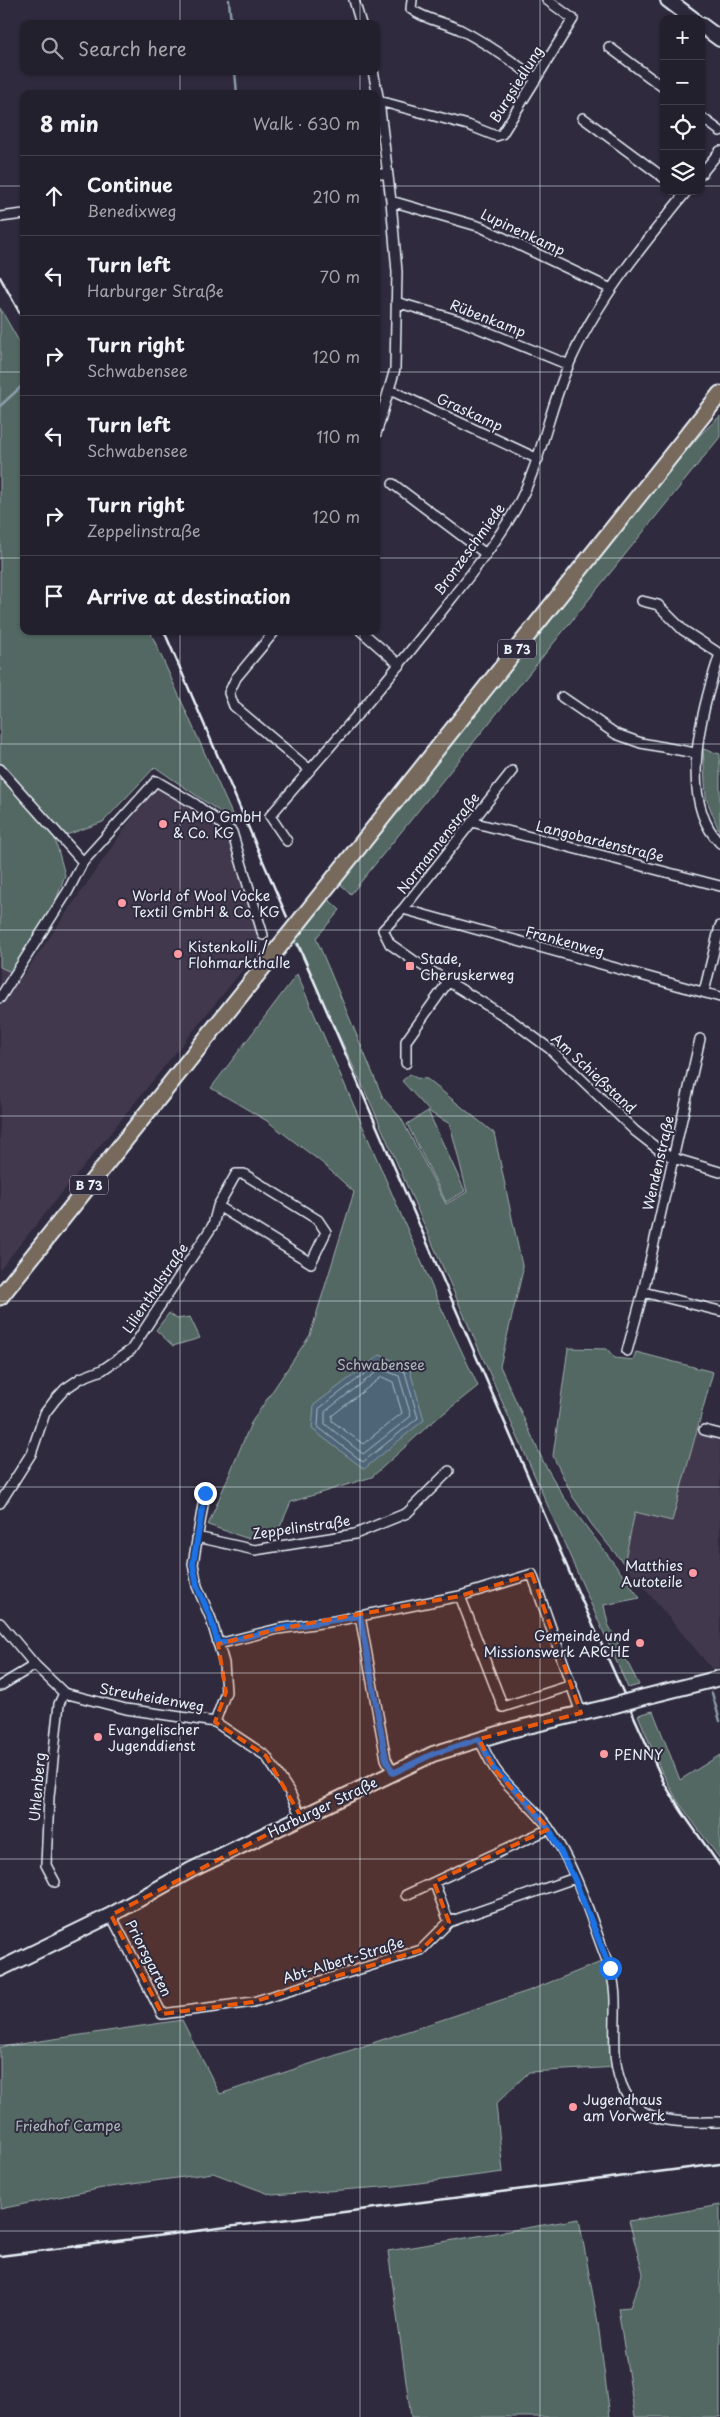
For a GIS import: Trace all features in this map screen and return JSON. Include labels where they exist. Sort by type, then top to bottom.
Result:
[{"type":"main road","points":[[668,0],[688,15]]},
{"type":"main road","points":[[705,28],[720,39]]},
{"type":"main road","name":"B 73","points":[[0,1297],[720,394]]},
{"type":"main road","points":[[703,416],[720,403]]},
{"type":"main road","name":"Harburger Straße","points":[[0,1969],[111,1915],[192,1870],[433,1754],[479,1739],[720,1678]]},
{"type":"street","points":[[354,0],[360,20]]},
{"type":"street","points":[[412,0],[411,9],[417,14],[458,29],[488,44],[536,79]]},
{"type":"street","name":"Burgsiedlung","points":[[380,101],[468,125],[496,136],[502,134],[573,19],[547,0]]},
{"type":"street","points":[[609,47],[660,85]]},
{"type":"street","points":[[374,75],[377,90]]},
{"type":"street","points":[[380,111],[386,174],[391,201],[397,272],[395,369],[380,421]]},
{"type":"street","points":[[583,118],[660,175]]},
{"type":"street","points":[[705,120],[720,131]]},
{"type":"street","points":[[705,169],[720,151]]},
{"type":"street","points":[[380,174],[386,174]]},
{"type":"street","name":"Bronzeschmiede","points":[[287,841],[270,816],[400,664],[486,554],[516,508],[538,459],[569,365],[589,325],[611,289],[682,195]]},
{"type":"street","name":"Lupinenkamp","points":[[391,201],[481,226],[611,289]]},
{"type":"street","points":[[0,217],[20,214]]},
{"type":"street","name":"Rübenkamp","points":[[396,302],[461,321],[569,365]]},
{"type":"street","name":"Graskamp","points":[[390,390],[538,459]]},
{"type":"street","points":[[393,484],[486,554]]},
{"type":"street","points":[[642,600],[658,605],[683,630],[720,654],[706,698],[695,752],[700,805],[713,836],[720,843]]},
{"type":"street","points":[[272,635],[236,678],[229,694],[231,702],[310,770]]},
{"type":"street","points":[[366,635],[400,664]]},
{"type":"street","points":[[562,697],[616,734],[641,743],[695,752]]},
{"type":"street","points":[[0,768],[83,862]]},
{"type":"street","name":"Normannenstraße","points":[[383,930],[403,909],[512,771]]},
{"type":"street","points":[[0,998],[68,891],[83,862],[156,781],[195,804],[232,832],[264,935]]},
{"type":"street","name":"Langobardenstraße","points":[[472,822],[720,886]]},
{"type":"street","name":"Frankenweg","points":[[403,909],[548,951],[720,997]]},
{"type":"street","points":[[704,992],[720,926]]},
{"type":"street","name":"Am Schießstand","points":[[383,930],[390,944],[510,1020],[550,1049],[635,1131],[674,1158],[720,1172]]},
{"type":"street","points":[[406,1063],[406,1041],[448,982]]},
{"type":"street","name":"Wendenstraße","points":[[627,1351],[643,1292],[700,1039]]},
{"type":"street","name":"Lilienthalstraße","points":[[0,1503],[31,1454],[45,1413],[54,1400],[65,1389],[81,1378],[102,1370],[131,1350],[214,1225],[218,1206],[236,1174],[244,1174],[318,1220],[326,1232],[311,1263],[218,1206]]},
{"type":"street","points":[[643,1292],[720,1311]]},
{"type":"street","points":[[704,1430],[720,1434]]},
{"type":"street","name":"Zeppelinstraße","points":[[197,1536],[254,1550],[356,1534],[407,1513],[449,1471]]},
{"type":"street","points":[[205,1493],[193,1564],[197,1586],[211,1619],[224,1662],[226,1692],[215,1722]]},
{"type":"street","points":[[218,1644],[278,1629],[360,1616],[460,1596],[532,1574],[581,1713]]},
{"type":"street","points":[[460,1596],[503,1707],[572,1685]]},
{"type":"street","points":[[360,1616],[386,1759],[393,1773]]},
{"type":"street","points":[[0,1623],[35,1665],[0,1686]]},
{"type":"street","name":"Streuheidenweg","points":[[35,1665],[64,1693],[126,1709],[215,1722],[266,1756],[289,1791],[301,1818]]},
{"type":"street","name":"Uhlenberg","points":[[55,1882],[46,1865],[48,1797],[60,1704],[64,1693]]},
{"type":"street","points":[[479,1739],[494,1769],[527,1802],[549,1829],[574,1878],[614,1979],[613,2035],[625,2092],[639,2109],[658,2120],[720,2122]]},
{"type":"street","points":[[406,1895],[549,1829]]},
{"type":"street","name":"Abt-Albert-Straße","points":[[162,2014],[253,2002],[421,1950],[449,1922],[574,1878]]},
{"type":"street","points":[[434,1882],[449,1922]]},
{"type":"street","name":"Priorsgarten","points":[[111,1915],[162,2014]]},
{"type":"highlighted area","points":[[532,1574],[581,1713],[479,1739],[494,1769],[549,1829],[434,1882],[449,1922],[421,1950],[253,2002],[162,2014],[111,1915],[301,1817],[266,1756],[215,1722],[226,1692],[218,1644],[278,1629],[460,1596]]},
{"type":"shaded area","points":[[154,786],[229,833],[262,946],[0,1269],[0,967],[23,976]]},
{"type":"shaded area","points":[[697,1432],[720,1438],[720,1668],[712,1669],[624,1564],[635,1512],[672,1521]]},
{"type":"green space","points":[[0,308],[20,343],[20,635],[152,635],[236,823],[155,767],[103,822],[55,839],[65,875],[53,909],[13,973],[0,967]]},
{"type":"green space","points":[[720,416],[720,437],[351,894],[339,883],[637,508],[701,434]]},
{"type":"green space","points":[[703,749],[720,754],[720,833],[706,798]]},
{"type":"green space","points":[[328,899],[340,910],[316,938],[383,1098],[401,1118],[446,1204],[467,1192],[450,1124],[431,1113],[402,1081],[410,1074],[416,1078],[427,1079],[494,1133],[523,1270],[500,1366],[544,1463],[563,1496],[640,1598],[604,1605],[608,1624],[639,1685],[628,1688],[371,1104],[294,940]]},
{"type":"green space","name":"Schwabensee","points":[[297,974],[440,1305],[478,1386],[429,1425],[372,1477],[291,1502],[276,1536],[246,1538],[208,1525],[251,1423],[310,1335],[354,1192],[321,1162],[267,1121],[211,1088]]},
{"type":"green space","points":[[428,1111],[465,1191],[446,1202],[407,1124]]},
{"type":"green space","points":[[169,1313],[177,1319],[190,1317],[200,1338],[173,1346],[156,1330]]},
{"type":"green space","points":[[568,1348],[607,1349],[615,1358],[633,1360],[636,1352],[713,1372],[672,1521],[635,1512],[624,1564],[592,1525],[573,1497],[553,1456]]},
{"type":"green space","points":[[653,1711],[680,1780],[720,1755],[720,1859],[677,1800],[660,1768],[638,1715]]},
{"type":"green space","name":"Friedhof Campe","points":[[606,1960],[614,1979],[618,2067],[529,2072],[496,2104],[503,2172],[396,2186],[272,2195],[213,2173],[103,2188],[0,2209],[0,2047],[182,2020],[220,2094],[528,1991]]},
{"type":"green space","points":[[720,2205],[720,2417],[635,2417],[618,2308],[630,2307],[643,2273],[629,2221]]},
{"type":"green space","points":[[579,2219],[598,2323],[610,2417],[411,2417],[388,2251]]},
{"type":"water","name":"Schwabensee","points":[[380,1355],[409,1367],[424,1420],[364,1469],[312,1429],[314,1405]]},
{"type":"waterway","points":[[229,0],[231,20]]},
{"type":"waterway","points":[[235,75],[237,90]]},
{"type":"waterway","points":[[0,406],[20,388]]},
{"type":"waterway","points":[[712,1693],[720,1721]]},
{"type":"railway","points":[[0,277],[20,314]]},
{"type":"railway","points":[[166,635],[287,917]]},
{"type":"railway","points":[[298,944],[578,1592],[664,1783],[720,1866]]},
{"type":"railway","points":[[0,2256],[720,2164]]},
{"type":"place","name":"FAMO GmbH & Co. KG","points":[[163,824]]},
{"type":"place","name":"World of Wool Vocke Textil GmbH & Co. KG","points":[[122,903]]},
{"type":"place","name":"Kistenkolli / Flohmarkthalle","points":[[178,954]]},
{"type":"place","name":"Stade, Cheruskerweg","points":[[410,966]]},
{"type":"place","name":"Matthies Autoteile","points":[[693,1573]]},
{"type":"place","name":"Gemeinde und Missionswerk ARCHE","points":[[640,1643]]},
{"type":"place","name":"Evangelischer Jugenddienst","points":[[98,1737]]},
{"type":"place","name":"PENNY","points":[[604,1754]]},
{"type":"place","name":"Jugendhaus am Vorwerk","points":[[573,2107]]},
{"type":"route","points":[[205,1493],[193,1564],[197,1586],[211,1619],[218,1644],[278,1629],[360,1616],[386,1759],[393,1773],[433,1754],[479,1739],[494,1769],[539,1816],[563,1853],[610,1968]]}]
